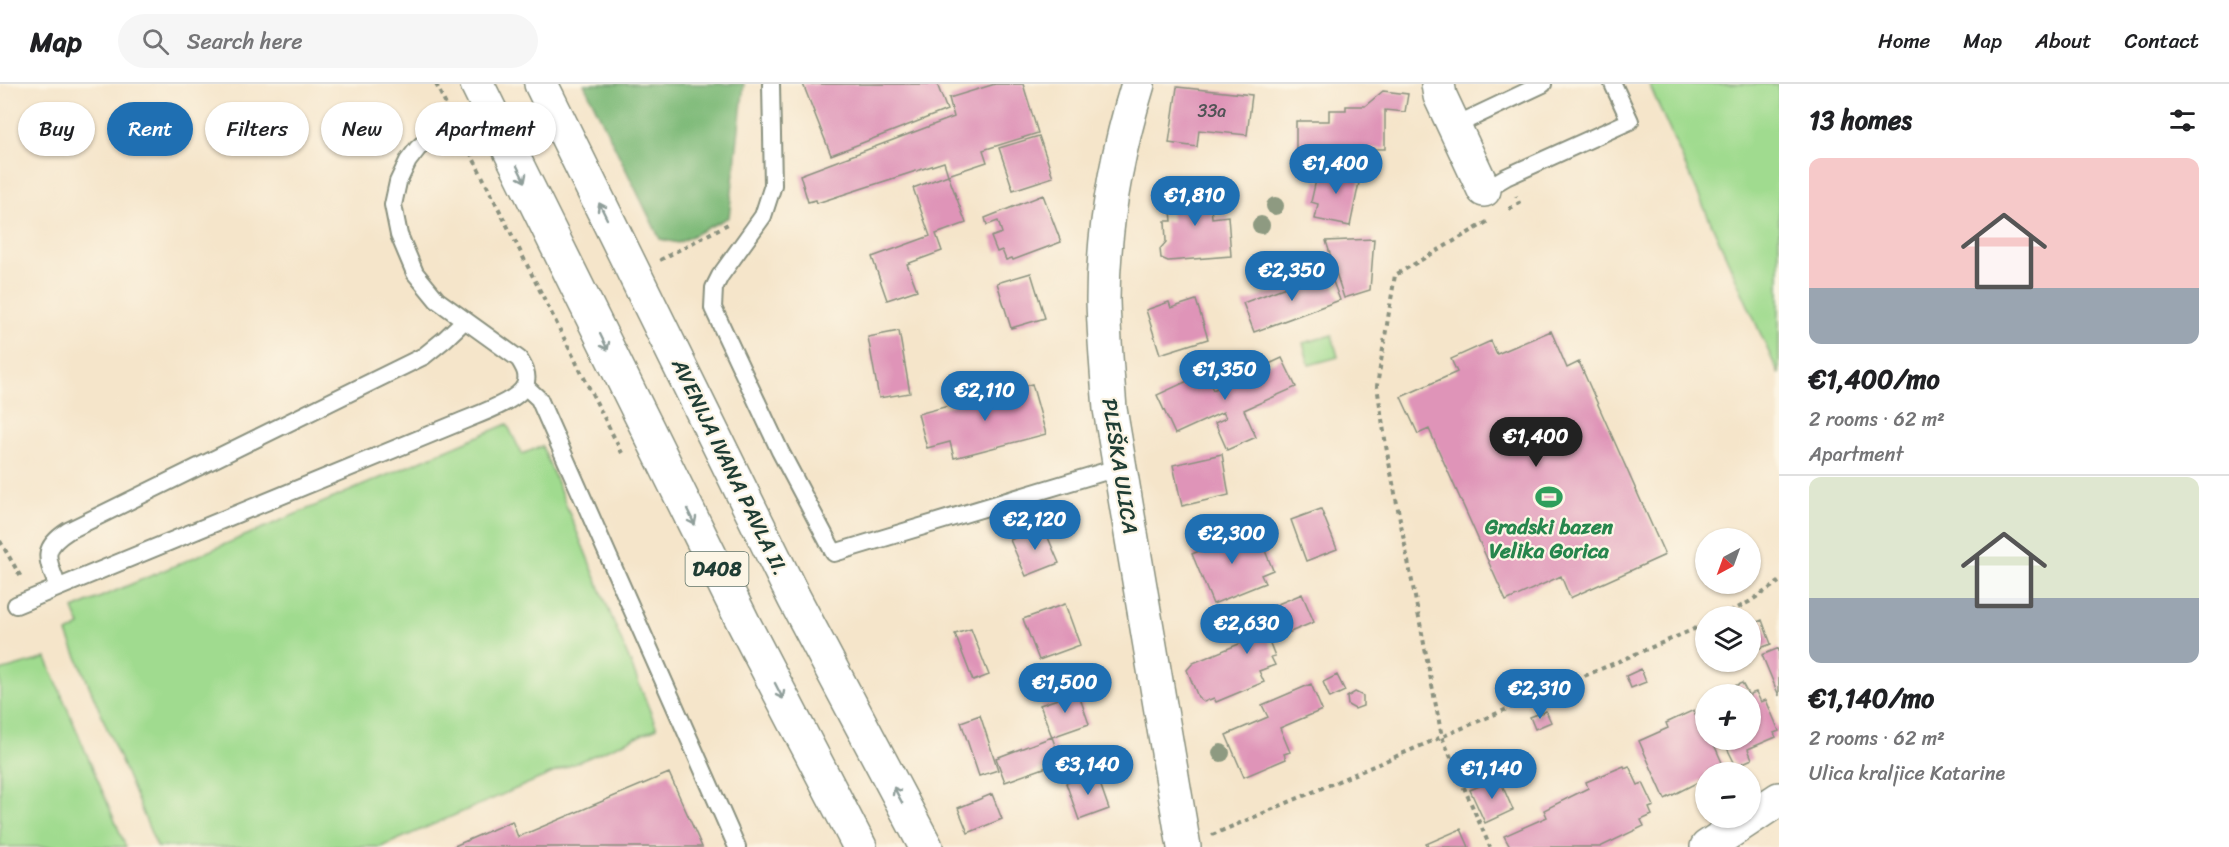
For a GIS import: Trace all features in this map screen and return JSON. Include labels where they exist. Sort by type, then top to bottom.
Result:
[{"type":"main road","name":"AVENIJA IVANA PAVLA II.","points":[[541,84],[794,598],[926,847]]},
{"type":"main road","name":"PLEŠKA ULICA","points":[[1138,84],[1120,151],[1108,228],[1105,264],[1105,354],[1110,409],[1120,467],[1197,841]]},
{"type":"main road","points":[[1438,84],[1440,96],[1490,208]]},
{"type":"main road","name":"D408","points":[[483,95],[744,624],[860,847]]},
{"type":"main road","points":[[1707,847],[1779,799]]},
{"type":"lane","points":[[771,84],[773,185],[763,216],[714,288],[713,308],[780,451],[834,553],[1120,467]]},
{"type":"lane","points":[[1454,126],[1543,84]]},
{"type":"lane","points":[[1490,208],[1506,177],[1630,121],[1613,84]]},
{"type":"lane","points":[[16,605],[482,413],[503,404],[520,393],[525,386],[527,373],[519,359],[437,300],[415,273],[399,235],[393,205],[398,182],[408,161],[418,148],[483,95]]},
{"type":"lane","points":[[58,587],[49,565],[47,552],[54,540],[423,356],[465,320]]},
{"type":"lane","points":[[525,386],[539,399],[737,847]]},
{"type":"path","points":[[658,261],[746,215],[770,194]]},
{"type":"path","points":[[1490,847],[1442,737],[1387,452],[1377,386],[1395,275],[1490,208],[1519,203]]},
{"type":"path","points":[[0,542],[15,569],[35,597]]},
{"type":"path","points":[[1739,606],[1779,582]]},
{"type":"path","points":[[1197,841],[1695,629]]},
{"type":"green space","points":[[584,84],[744,84],[729,217],[678,243],[660,239]]},
{"type":"green space","points":[[1649,84],[1779,84],[1779,375]]},
{"type":"green space","points":[[1332,335],[1338,357],[1309,365],[1303,343]]},
{"type":"green space","points":[[507,424],[522,454],[542,446],[657,728],[381,847],[157,847],[67,633],[80,626],[73,609]]},
{"type":"green space","points":[[46,658],[126,847],[0,847],[0,671]]},
{"type":"building","points":[[803,84],[937,84],[947,110],[831,155]]},
{"type":"building","points":[[995,84],[1023,84],[1038,133],[983,150],[987,162],[948,175],[944,162],[817,203],[816,200],[808,202],[800,175],[954,117],[949,98]]},
{"type":"building","points":[[1177,87],[1252,95],[1247,135],[1199,130],[1197,147],[1169,143]]},
{"type":"building","points":[[1383,91],[1408,94],[1405,112],[1385,110],[1385,149],[1296,148],[1296,121],[1329,121],[1329,110],[1346,110],[1346,106],[1365,106]]},
{"type":"building","points":[[1039,136],[1053,177],[1013,190],[999,148]]},
{"type":"building","points":[[1326,165],[1361,173],[1350,226],[1315,219],[1318,204],[1311,202],[1316,180],[1323,182]]},
{"type":"building","points":[[948,175],[966,223],[936,234],[942,251],[907,264],[917,290],[887,300],[872,257],[930,236],[913,188]]},
{"type":"building","points":[[1209,183],[1212,218],[1228,216],[1231,256],[1168,261],[1161,258],[1160,249],[1166,242],[1165,221],[1172,221],[1170,200],[1176,200],[1175,185]]},
{"type":"building","points":[[1043,195],[1061,242],[1013,260],[1012,258],[1006,260],[1002,250],[997,252],[991,237],[1002,233],[998,221],[987,225],[985,218]]},
{"type":"building","points":[[1374,239],[1370,290],[1344,298],[1326,241]]},
{"type":"building","points":[[1329,271],[1340,300],[1254,332],[1243,303]]},
{"type":"building","points":[[1031,273],[1045,318],[1011,328],[997,283]]},
{"type":"building","points":[[1196,300],[1208,339],[1160,354],[1146,310],[1169,302],[1171,308]]},
{"type":"building","points":[[899,331],[910,393],[879,398],[868,337]]},
{"type":"building","name":"Gradski bazen Velika Gorica","points":[[1551,331],[1567,368],[1579,362],[1665,555],[1570,598],[1561,576],[1506,601],[1429,429],[1418,434],[1401,397],[1457,372],[1451,359],[1491,341],[1497,354]]},
{"type":"building","points":[[1282,358],[1296,387],[1244,410],[1256,437],[1227,450],[1215,423],[1226,418],[1223,412],[1175,434],[1157,395],[1205,373],[1213,390]]},
{"type":"building","points":[[1032,384],[1046,434],[954,458],[950,442],[927,448],[918,414]]},
{"type":"building","points":[[1222,454],[1229,495],[1182,506],[1173,465]]},
{"type":"building","points":[[1321,509],[1337,549],[1306,561],[1291,520]]},
{"type":"building","points":[[1043,526],[1059,563],[1026,576],[1010,540]]},
{"type":"building","points":[[1228,531],[1230,538],[1244,532],[1247,541],[1259,536],[1273,570],[1261,575],[1265,583],[1213,604],[1192,554],[1206,548],[1204,541]]},
{"type":"building","points":[[1302,594],[1314,622],[1269,641],[1275,656],[1271,657],[1275,665],[1259,671],[1264,682],[1216,702],[1214,698],[1204,702],[1198,697],[1187,670],[1193,663],[1275,629],[1266,609]]},
{"type":"building","points":[[1065,604],[1080,645],[1039,660],[1023,619]]},
{"type":"building","points":[[1761,620],[1771,644],[1761,648]]},
{"type":"building","points":[[971,629],[989,675],[973,681],[955,634]]},
{"type":"building","points":[[1779,648],[1779,696],[1762,655]]},
{"type":"building","points":[[1641,669],[1646,682],[1631,688],[1626,676]]},
{"type":"building","points":[[1337,675],[1345,691],[1330,698],[1323,682]]},
{"type":"building","points":[[1311,684],[1322,710],[1280,728],[1290,752],[1284,754],[1286,759],[1244,777],[1226,735],[1268,717],[1262,705]]},
{"type":"building","points":[[1078,692],[1089,724],[1052,737],[1040,705]]},
{"type":"building","points":[[1355,692],[1363,696],[1363,706],[1355,709],[1348,705],[1347,697]]},
{"type":"building","points":[[1766,700],[1779,731],[1774,733],[1776,737],[1761,743],[1761,702]]},
{"type":"building","points":[[1694,710],[1695,750],[1716,750],[1722,762],[1695,762],[1695,784],[1665,799],[1639,741],[1668,728],[1666,723]]},
{"type":"building","points":[[1546,711],[1551,722],[1535,729],[1530,717]]},
{"type":"building","points":[[980,715],[998,770],[979,776],[961,722]]},
{"type":"building","points":[[1052,737],[1061,762],[1005,782],[996,758]]},
{"type":"building","points":[[1728,750],[1748,750],[1752,759],[1745,762],[1734,762]]},
{"type":"building","points":[[1624,766],[1625,768],[1629,766],[1638,785],[1643,783],[1654,806],[1649,808],[1652,815],[1641,820],[1644,826],[1600,847],[1510,847],[1504,836],[1547,817],[1544,810],[1588,788],[1586,782]]},
{"type":"building","points":[[1096,772],[1109,809],[1079,820],[1066,783]]},
{"type":"building","points":[[669,773],[702,847],[452,847],[512,821],[518,837]]},
{"type":"building","points":[[1499,778],[1513,810],[1485,823],[1470,790]]},
{"type":"building","points":[[992,794],[1002,819],[968,833],[958,808]]},
{"type":"building","points":[[1461,829],[1469,847],[1428,847],[1426,844]]},
{"type":"place","name":"Gradski bazen Velika Gorica","points":[[1549,497]]}]
